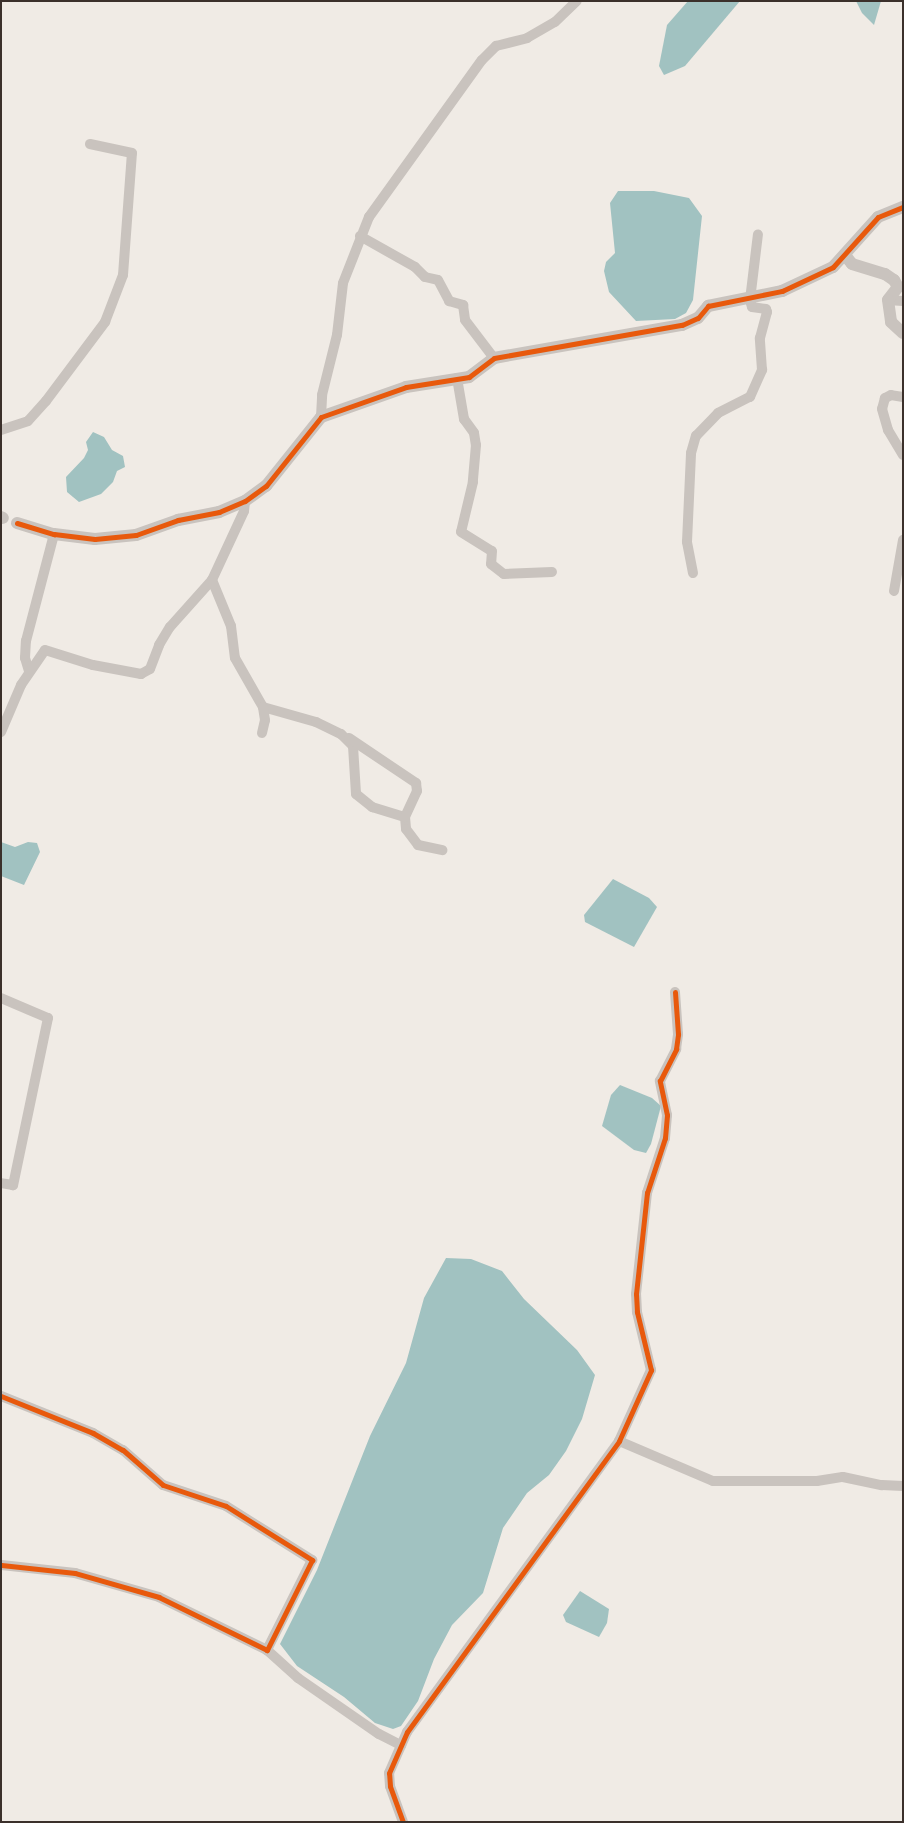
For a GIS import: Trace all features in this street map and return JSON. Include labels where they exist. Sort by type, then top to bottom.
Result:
[{"type":"street","points":[[321,417],[322,395],[336,335],[343,283],[360,236],[394,178],[431,134],[482,60],[496,46],[527,38],[555,22],[577,1]]},
{"type":"street","points":[[1,430],[28,421],[46,401],[105,322],[123,275],[132,153],[90,144]]},
{"type":"street","points":[[17,523],[54,534],[95,539],[136,535],[178,520],[219,512],[245,500],[266,486],[321,417],[406,386],[469,377],[494,358],[682,326],[698,318],[708,306],[750,300],[810,279],[832,267],[846,254],[878,217],[903,207]]},
{"type":"street","points":[[693,573],[688,542],[691,453],[696,436],[718,413],[750,397],[762,370],[760,338],[767,312],[766,308],[752,307],[750,300],[758,234]]},
{"type":"street","points":[[360,236],[415,267],[425,277],[438,280],[450,301],[463,305],[465,320],[470,322],[494,358]]},
{"type":"street","points":[[846,254],[852,264],[885,274],[894,280],[898,290],[888,300]]},
{"type":"street","points":[[888,300],[903,301]]},
{"type":"street","points":[[888,300],[891,322],[903,332]]},
{"type":"street","points":[[457,378],[464,419],[474,434],[476,445],[473,482],[461,532],[492,551],[492,564],[504,574],[552,572]]},
{"type":"street","points":[[903,397],[891,395],[885,398],[882,409],[888,430],[903,454]]},
{"type":"street","points":[[1,732],[29,671],[46,650],[92,665],[140,674],[150,669],[159,645],[170,627],[212,580],[244,511],[245,500]]},
{"type":"street","points":[[29,671],[25,658],[26,641],[54,534]]},
{"type":"street","points":[[894,591],[903,540]]},
{"type":"street","points":[[212,580],[231,626],[235,658],[263,707],[265,720],[262,733]]},
{"type":"street","points":[[263,707],[316,722],[341,734],[416,783],[417,790],[405,817],[406,829],[418,845],[442,850]]},
{"type":"street","points":[[341,734],[353,746],[356,794],[372,807],[405,817]]},
{"type":"street","points":[[403,1822],[390,1786],[388,1773],[401,1745],[454,1663],[619,1441],[651,1370],[636,1312],[636,1294],[647,1193],[665,1138],[667,1115],[660,1080],[676,1049],[678,1034],[675,992]]},
{"type":"street","points":[[1,998],[48,1018],[13,1185],[1,1183]]},
{"type":"street","points":[[1,1396],[93,1433],[123,1450],[163,1485],[226,1506],[312,1560],[267,1650]]},
{"type":"street","points":[[619,1441],[713,1481],[817,1481],[843,1477],[903,1486]]},
{"type":"street","points":[[1,1565],[75,1573],[159,1597],[267,1650],[298,1678],[379,1734],[401,1745]]},
{"type":"water","points":[[688,1],[740,1],[685,66],[664,75],[659,66],[667,25]]},
{"type":"water","points":[[856,1],[881,1],[874,25],[862,13]]},
{"type":"water","points":[[618,191],[654,191],[689,198],[702,216],[693,300],[686,313],[675,319],[636,321],[609,292],[604,271],[606,262],[615,253],[610,203]]},
{"type":"water","points":[[93,432],[104,437],[112,450],[123,456],[125,467],[117,471],[113,482],[101,494],[79,502],[67,492],[66,477],[84,458],[88,450],[86,442]]},
{"type":"water","points":[[1,842],[15,847],[28,842],[37,843],[40,852],[24,885],[1,876]]},
{"type":"water","points":[[613,879],[649,898],[657,907],[634,947],[585,922],[584,915]]},
{"type":"water","points":[[620,1085],[652,1098],[661,1106],[651,1144],[646,1153],[634,1150],[602,1126],[611,1095]]},
{"type":"water","points":[[446,1258],[471,1259],[502,1271],[524,1299],[577,1350],[595,1375],[582,1419],[566,1451],[549,1475],[527,1493],[503,1528],[483,1593],[452,1625],[434,1659],[418,1701],[401,1726],[393,1729],[375,1723],[344,1697],[297,1666],[280,1644],[317,1570],[370,1436],[406,1363],[424,1298]]},
{"type":"water","points":[[580,1591],[609,1609],[607,1623],[599,1637],[566,1622],[563,1615]]},
{"type":"cycle path","points":[[17,523],[54,534],[95,539],[136,535],[178,520],[219,512],[245,501],[266,486],[321,417],[406,387],[469,377],[494,358],[682,325],[698,318],[708,306],[782,291],[833,267],[878,217],[903,207]]},
{"type":"cycle path","points":[[403,1822],[390,1786],[389,1773],[407,1732],[619,1441],[651,1370],[637,1312],[636,1294],[647,1193],[665,1138],[667,1115],[660,1081],[676,1049],[678,1034],[675,992]]},
{"type":"cycle path","points":[[1,1396],[93,1433],[123,1450],[163,1485],[226,1506],[312,1560],[267,1650],[159,1597],[75,1573],[1,1565]]}]
